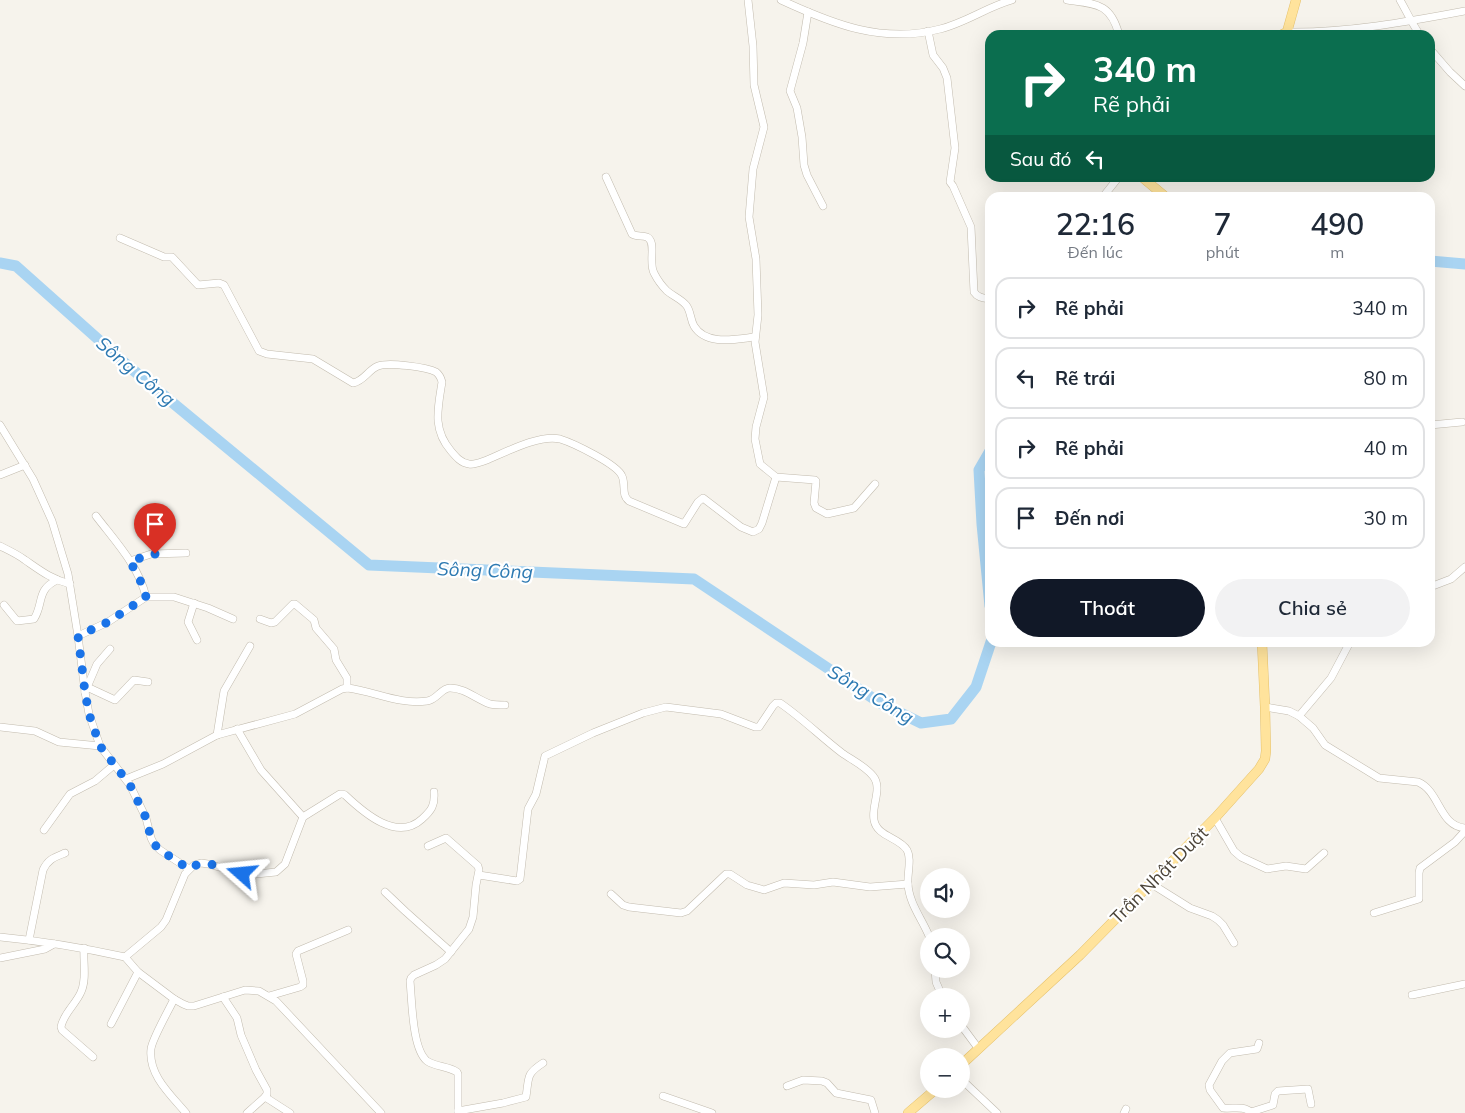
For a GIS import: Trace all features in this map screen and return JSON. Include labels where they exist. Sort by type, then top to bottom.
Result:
[{"type":"main road","points":[[1285,30],[1296,0]]},
{"type":"main road","points":[[1148,182],[1160,192]]},
{"type":"main road","name":"Trần Nhật Duật","points":[[970,1056],[1080,955],[1215,818],[1259,770],[1265,759],[1266,751],[1266,707],[1262,647]]},
{"type":"main road","points":[[908,1113],[926,1098]]},
{"type":"street","points":[[748,0],[753,46],[754,85],[764,126],[753,169],[749,217],[756,259],[758,315],[755,338],[764,396],[755,439],[760,464],[776,477],[815,480],[814,503],[816,508],[827,514],[852,510],[875,484]]},
{"type":"street","points":[[781,0],[829,21],[877,34],[896,34],[940,29],[955,24],[1002,1],[1012,0]]},
{"type":"street","points":[[1067,0],[1101,7],[1109,12],[1117,30]]},
{"type":"street","points":[[1400,0],[1409,15],[1410,22],[1416,30]]},
{"type":"street","points":[[1344,30],[1410,22],[1465,11]]},
{"type":"street","points":[[808,12],[803,43],[790,91],[796,108],[802,137],[804,165],[823,206]]},
{"type":"street","points":[[928,31],[933,55],[943,68],[947,78],[955,148],[950,182],[971,227],[974,292],[980,297],[985,298]]},
{"type":"street","points":[[1435,55],[1465,86]]},
{"type":"street","points":[[606,177],[632,234],[647,237],[651,241],[651,260],[654,273],[668,292],[687,306],[694,325],[699,331],[714,339],[755,338]]},
{"type":"street","points":[[1107,192],[1115,182]]},
{"type":"street","points":[[120,238],[164,257],[172,257],[198,285],[219,283],[224,285],[260,351],[267,354],[313,359],[353,383],[360,381],[373,368],[386,364],[434,371],[441,377],[442,382],[437,416],[438,424],[446,445],[462,463],[474,464],[527,443],[559,439],[602,459],[619,472],[623,479],[624,496],[629,501],[684,524],[698,502],[703,498],[736,524],[753,532],[759,530],[762,523],[776,477]]},
{"type":"street","points":[[1435,425],[1462,422]]},
{"type":"street","points":[[0,425],[25,465],[49,513],[68,574],[89,714],[100,746],[126,779],[146,818],[154,844],[189,869]]},
{"type":"street","points":[[0,475],[25,465]]},
{"type":"street","points":[[96,516],[130,561],[143,586],[146,597]]},
{"type":"street","points":[[0,546],[21,557],[46,575],[70,584]]},
{"type":"street","points":[[130,561],[151,554],[186,553]]},
{"type":"street","points":[[1435,585],[1451,578],[1465,567]]},
{"type":"street","points":[[4,605],[17,620],[34,620],[38,613],[42,592],[57,580]]},
{"type":"street","points":[[78,636],[108,622],[146,597],[167,596],[233,619]]},
{"type":"street","points":[[194,604],[188,622],[197,640]]},
{"type":"street","points":[[260,618],[271,623],[275,622],[295,604],[314,620],[316,628],[334,649],[336,660],[347,678],[347,688]]},
{"type":"street","points":[[217,735],[224,691],[250,646]]},
{"type":"street","points":[[1300,716],[1331,678],[1347,647]]},
{"type":"street","points":[[86,690],[97,664],[110,649]]},
{"type":"street","points":[[86,690],[115,700],[134,680],[148,682]]},
{"type":"street","points":[[126,779],[163,764],[217,735],[295,714],[347,688],[409,702],[432,700],[444,690],[450,688],[464,691],[490,704],[505,705]]},
{"type":"street","points":[[479,875],[517,881],[520,879],[528,809],[536,794],[545,756],[593,733],[646,712],[666,707],[721,714],[759,727],[773,706],[776,703],[780,703],[874,776],[877,787],[874,813],[876,826],[880,831],[904,846],[907,851],[909,856],[908,884],[912,901],[925,928]]},
{"type":"street","points":[[1266,707],[1288,711],[1300,716],[1329,748],[1379,778],[1424,784],[1435,797],[1447,819],[1456,826],[1465,829],[1455,842],[1420,868],[1420,899],[1374,913]]},
{"type":"street","points":[[0,727],[35,731],[59,742],[100,746]]},
{"type":"street","points":[[237,729],[260,770],[303,817]]},
{"type":"street","points":[[44,830],[70,794],[95,781],[114,765]]},
{"type":"street","points":[[125,956],[166,920],[185,874],[194,865],[208,864],[247,875],[276,872],[285,864],[303,817],[326,802],[342,794],[360,810],[374,819],[387,825],[403,828],[412,826],[426,816],[435,803],[434,792]]},
{"type":"street","points":[[1215,818],[1237,854],[1262,868],[1286,866],[1306,869],[1324,853]]},
{"type":"street","points":[[428,846],[443,838],[449,839],[476,864],[479,875],[471,924],[445,959],[414,975],[410,981],[414,1024],[419,1047],[424,1058],[429,1062],[457,1072],[458,1112],[526,1097],[529,1075],[532,1070],[544,1062]]},
{"type":"street","points":[[29,940],[43,870],[51,859],[66,853]]},
{"type":"street","points":[[612,894],[623,905],[629,907],[677,914],[687,911],[726,874],[730,874],[747,885],[764,890],[784,883],[814,885],[833,882],[870,887],[908,884]]},
{"type":"street","points":[[1150,883],[1190,908],[1218,920],[1234,943]]},
{"type":"street","points":[[385,892],[451,952]]},
{"type":"street","points":[[269,996],[303,985],[296,954],[298,951],[348,930]]},
{"type":"street","points":[[0,938],[29,940],[125,956],[138,972],[174,999],[188,1006],[194,1006],[245,990],[259,991],[276,1001],[381,1113]]},
{"type":"street","points":[[0,958],[45,949],[54,944]]},
{"type":"street","points":[[84,948],[83,986],[79,998],[63,1020],[61,1026],[62,1030],[92,1057]]},
{"type":"street","points":[[111,1024],[138,972]]},
{"type":"street","points":[[1412,995],[1465,984]]},
{"type":"street","points":[[223,997],[237,1018],[241,1035],[268,1094],[247,1113]]},
{"type":"street","points":[[174,999],[152,1043],[150,1052],[155,1074],[186,1113]]},
{"type":"street","points":[[970,1037],[978,1048]]},
{"type":"street","points":[[1259,1043],[1257,1049],[1230,1053],[1222,1061],[1209,1084],[1210,1090],[1223,1108],[1242,1108],[1251,1112],[1273,1105],[1275,1094],[1278,1091],[1308,1089],[1311,1104]]},
{"type":"street","points":[[787,1086],[803,1080],[822,1080],[836,1093],[871,1100],[875,1113]]},
{"type":"street","points":[[970,1088],[997,1113]]},
{"type":"street","points":[[663,1096],[692,1110],[712,1113]]},
{"type":"street","points":[[265,1097],[290,1113]]},
{"type":"waterway","name":"Sông Công","points":[[1435,261],[1465,264]]},
{"type":"waterway","name":"Sông Công","points":[[0,263],[16,266],[127,365],[369,565],[694,579],[880,703],[921,723],[951,719],[976,687],[989,647]]},
{"type":"waterway","name":"Sông Công","points":[[985,460],[979,470],[985,555]]},
{"type":"route","points":[[155,554],[149,554],[130,561],[143,586],[146,597],[108,622],[78,636],[89,714],[100,746],[130,785],[146,818],[154,844],[189,869],[201,863],[242,874]]}]
